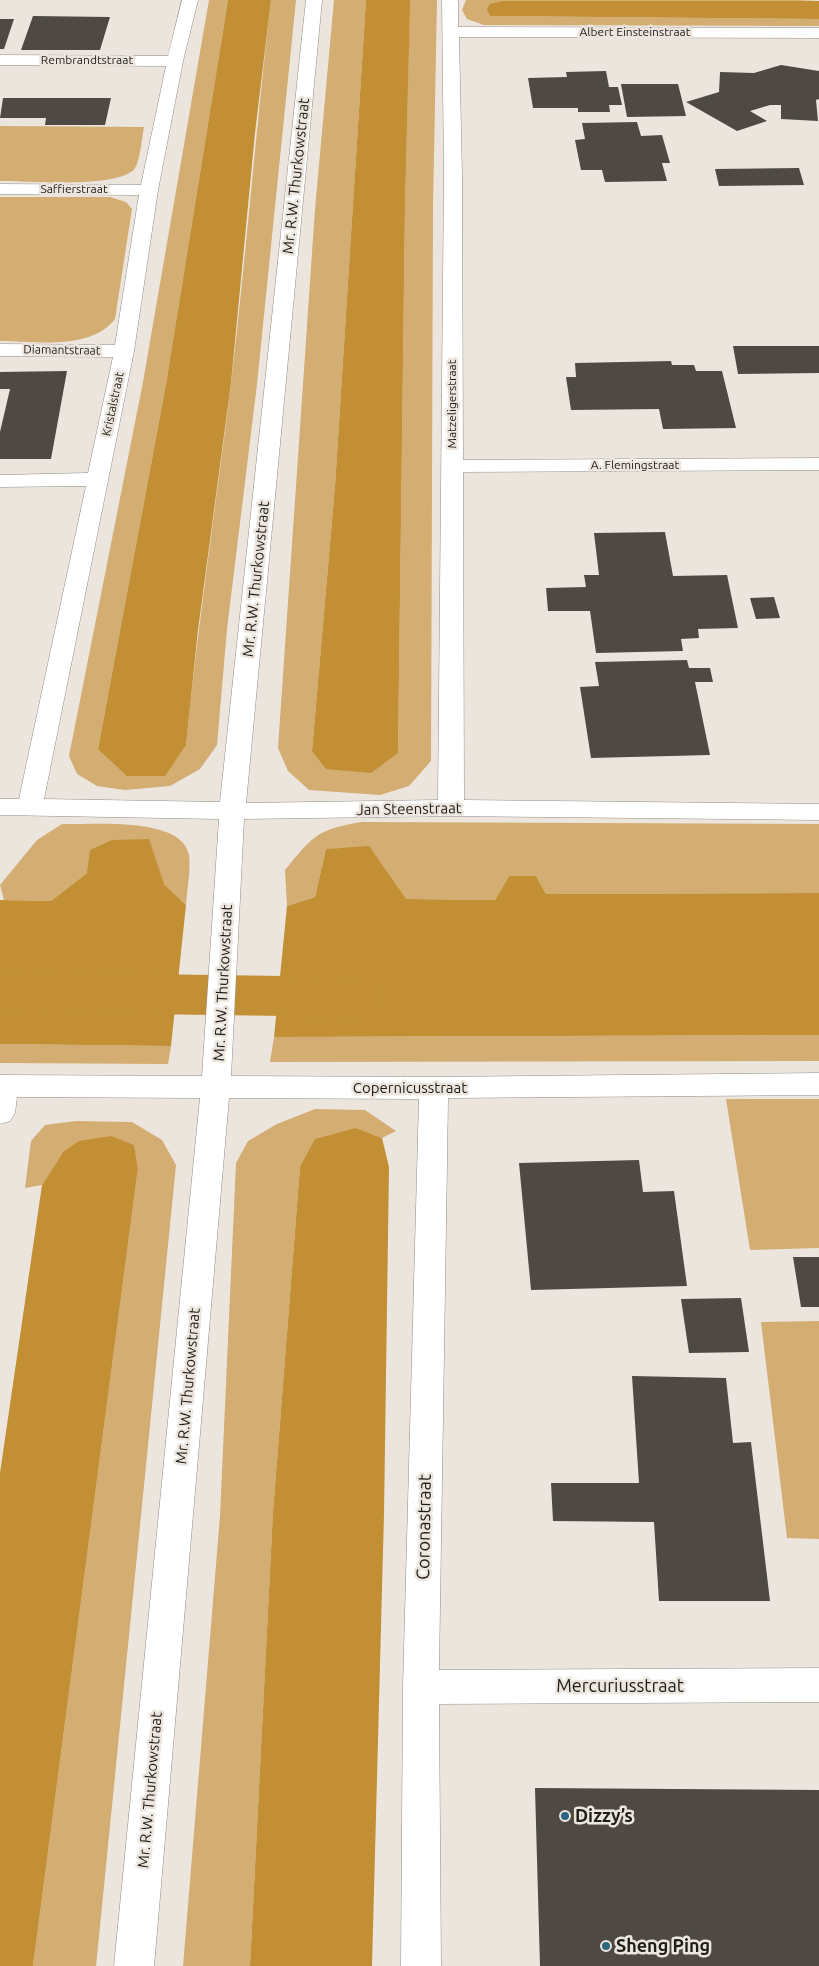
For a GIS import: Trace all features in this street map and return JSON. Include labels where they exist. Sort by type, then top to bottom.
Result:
[{"type":"street","name":"Kristalstraat","points":[[30,807],[124,351],[149,190],[175,61],[190,0]]},
{"type":"street","name":"Mr. R.W. Thurkowstraat","points":[[134,1966],[217,1074],[232,811],[314,0]]},
{"type":"street","name":"Matzeligerstraat","points":[[450,0],[452,32],[451,808]]},
{"type":"street","name":"Albert Einsteinstraat","points":[[452,32],[819,33]]},
{"type":"street","name":"Rembrandtstraat","points":[[0,60],[175,61]]},
{"type":"street","name":"Saffierstraat","points":[[0,189],[149,190]]},
{"type":"street","name":"Diamantstraat","points":[[0,350],[124,351]]},
{"type":"street","name":"A. Flemingstraat","points":[[451,466],[819,464]]},
{"type":"street","points":[[0,481],[98,478]]},
{"type":"street","name":"Jan Steenstraat","points":[[0,807],[232,811],[451,808],[819,812]]},
{"type":"street","name":"Copernicusstraat","points":[[1,1095],[217,1074],[434,1088],[819,1084]]},
{"type":"street","name":"Coronastraat","points":[[421,1966],[421,1687],[434,1088]]},
{"type":"street","name":"Mercuriusstraat","points":[[421,1687],[819,1685]]},
{"type":"shaded area","points":[[209,0],[228,0],[166,384],[98,749],[186,745],[231,384],[271,0],[296,0],[257,384],[227,629],[217,745],[200,769],[170,786],[125,790],[97,786],[77,774],[69,756],[143,382]]},
{"type":"shaded area","points":[[228,0],[271,0],[255,133],[231,383],[198,630],[186,745],[165,776],[127,776],[98,749],[166,384]]},
{"type":"shaded area","points":[[334,0],[366,0],[335,486],[312,751],[398,753],[405,206],[410,0],[437,0],[433,206],[431,761],[409,786],[380,795],[309,790],[288,771],[278,748],[315,209]]},
{"type":"shaded area","points":[[366,0],[410,0],[405,206],[398,753],[371,773],[326,769],[312,751],[335,486]]},
{"type":"shaded area","points":[[466,0],[819,0],[490,16],[819,19],[819,26],[484,25],[467,19],[462,10]]},
{"type":"shaded area","points":[[503,1],[819,1],[819,19],[490,16],[487,9],[490,4]]},
{"type":"shaded area","points":[[0,126],[144,127],[137,165],[126,175],[93,181],[50,182],[0,181]]},
{"type":"shaded area","points":[[0,197],[110,197],[126,202],[132,209],[115,319],[104,329],[91,336],[61,342],[0,341]]},
{"type":"shaded area","points":[[361,822],[819,824],[819,893],[546,894],[536,876],[509,876],[495,900],[406,899],[349,848],[326,849],[315,897],[287,906],[285,870],[302,849],[317,836],[325,832]]},
{"type":"shaded area","points":[[62,824],[134,825],[154,828],[170,834],[183,843],[189,855],[186,905],[164,884],[87,873],[51,901],[4,900],[0,885],[37,840]]},
{"type":"shaded area","points":[[149,839],[164,884],[186,905],[171,1046],[0,1044],[0,900],[51,901],[87,873],[90,850],[112,840]]},
{"type":"shaded area","points":[[369,846],[406,899],[495,900],[509,876],[536,876],[546,894],[819,893],[819,1035],[274,1037],[287,906],[315,897],[326,849]]},
{"type":"shaded area","points":[[819,1035],[819,1061],[270,1062],[274,1037]]},
{"type":"shaded area","points":[[0,1044],[171,1046],[168,1064],[0,1063]]},
{"type":"shaded area","points":[[726,1099],[819,1099],[819,1248],[750,1250]]},
{"type":"shaded area","points":[[315,1109],[365,1110],[396,1131],[382,1138],[356,1128],[300,1167],[273,1512],[250,1966],[183,1966],[220,1516],[236,1163],[248,1141],[277,1124]]},
{"type":"shaded area","points":[[76,1121],[132,1122],[162,1140],[176,1165],[96,1966],[33,1966],[138,1168],[134,1146],[63,1152],[42,1185],[25,1188],[31,1141],[45,1125]]},
{"type":"shaded area","points":[[356,1128],[382,1138],[389,1167],[384,1514],[372,1966],[250,1966],[273,1512],[300,1167],[315,1139]]},
{"type":"shaded area","points":[[111,1136],[134,1145],[138,1168],[33,1966],[0,1966],[0,1473],[42,1185],[63,1152],[79,1141]]},
{"type":"shaded area","points":[[819,1321],[819,1539],[787,1538],[761,1322]]},
{"type":"building","points":[[33,16],[110,17],[100,50],[21,50]]},
{"type":"building","points":[[0,19],[14,19],[4,49],[0,49]]},
{"type":"building","points":[[781,65],[819,71],[819,99],[816,100],[818,121],[781,119],[781,105],[770,105],[750,111],[767,121],[737,131],[686,102],[719,92],[720,72],[754,73]]},
{"type":"building","points":[[606,71],[609,87],[618,87],[622,105],[609,105],[610,112],[578,112],[578,108],[533,108],[528,78],[567,77],[566,72]]},
{"type":"building","points":[[621,84],[678,84],[686,116],[627,117]]},
{"type":"building","points":[[3,98],[111,98],[105,125],[45,125],[46,118],[0,118]]},
{"type":"building","points":[[637,122],[641,136],[662,135],[670,163],[662,163],[667,181],[605,182],[602,170],[581,170],[575,140],[585,139],[582,123]]},
{"type":"building","points":[[799,168],[804,185],[719,186],[715,169]]},
{"type":"building","points":[[733,346],[819,346],[819,373],[738,374]]},
{"type":"building","points":[[671,361],[672,365],[694,365],[696,371],[722,371],[736,428],[663,429],[659,409],[571,410],[566,377],[576,377],[575,363]]},
{"type":"building","points":[[67,371],[51,459],[0,459],[0,432],[10,389],[0,389],[0,372]]},
{"type":"building","points":[[665,532],[673,576],[727,575],[738,628],[698,629],[699,638],[681,639],[683,651],[596,653],[590,611],[548,611],[546,588],[586,587],[584,575],[599,575],[594,533]]},
{"type":"building","points":[[774,597],[780,618],[756,619],[750,598]]},
{"type":"building","points":[[687,660],[689,668],[710,668],[713,682],[695,682],[710,755],[591,758],[580,687],[599,686],[595,662]]},
{"type":"building","points":[[639,1160],[643,1192],[674,1191],[687,1286],[531,1290],[519,1163]]},
{"type":"building","points":[[793,1257],[819,1257],[819,1307],[801,1307]]},
{"type":"building","points":[[741,1298],[749,1352],[689,1353],[681,1299]]},
{"type":"building","points":[[632,1376],[726,1378],[733,1443],[751,1442],[770,1601],[659,1601],[654,1522],[553,1521],[551,1483],[639,1483]]},
{"type":"building","points":[[535,1788],[819,1790],[819,1966],[540,1966]]},
{"type":"waterway","points":[[0,992],[356,997]]},
{"type":"place","name":"Dizzy’s","points":[[565,1816]]},
{"type":"place","name":"Sheng Ping","points":[[606,1946]]}]
